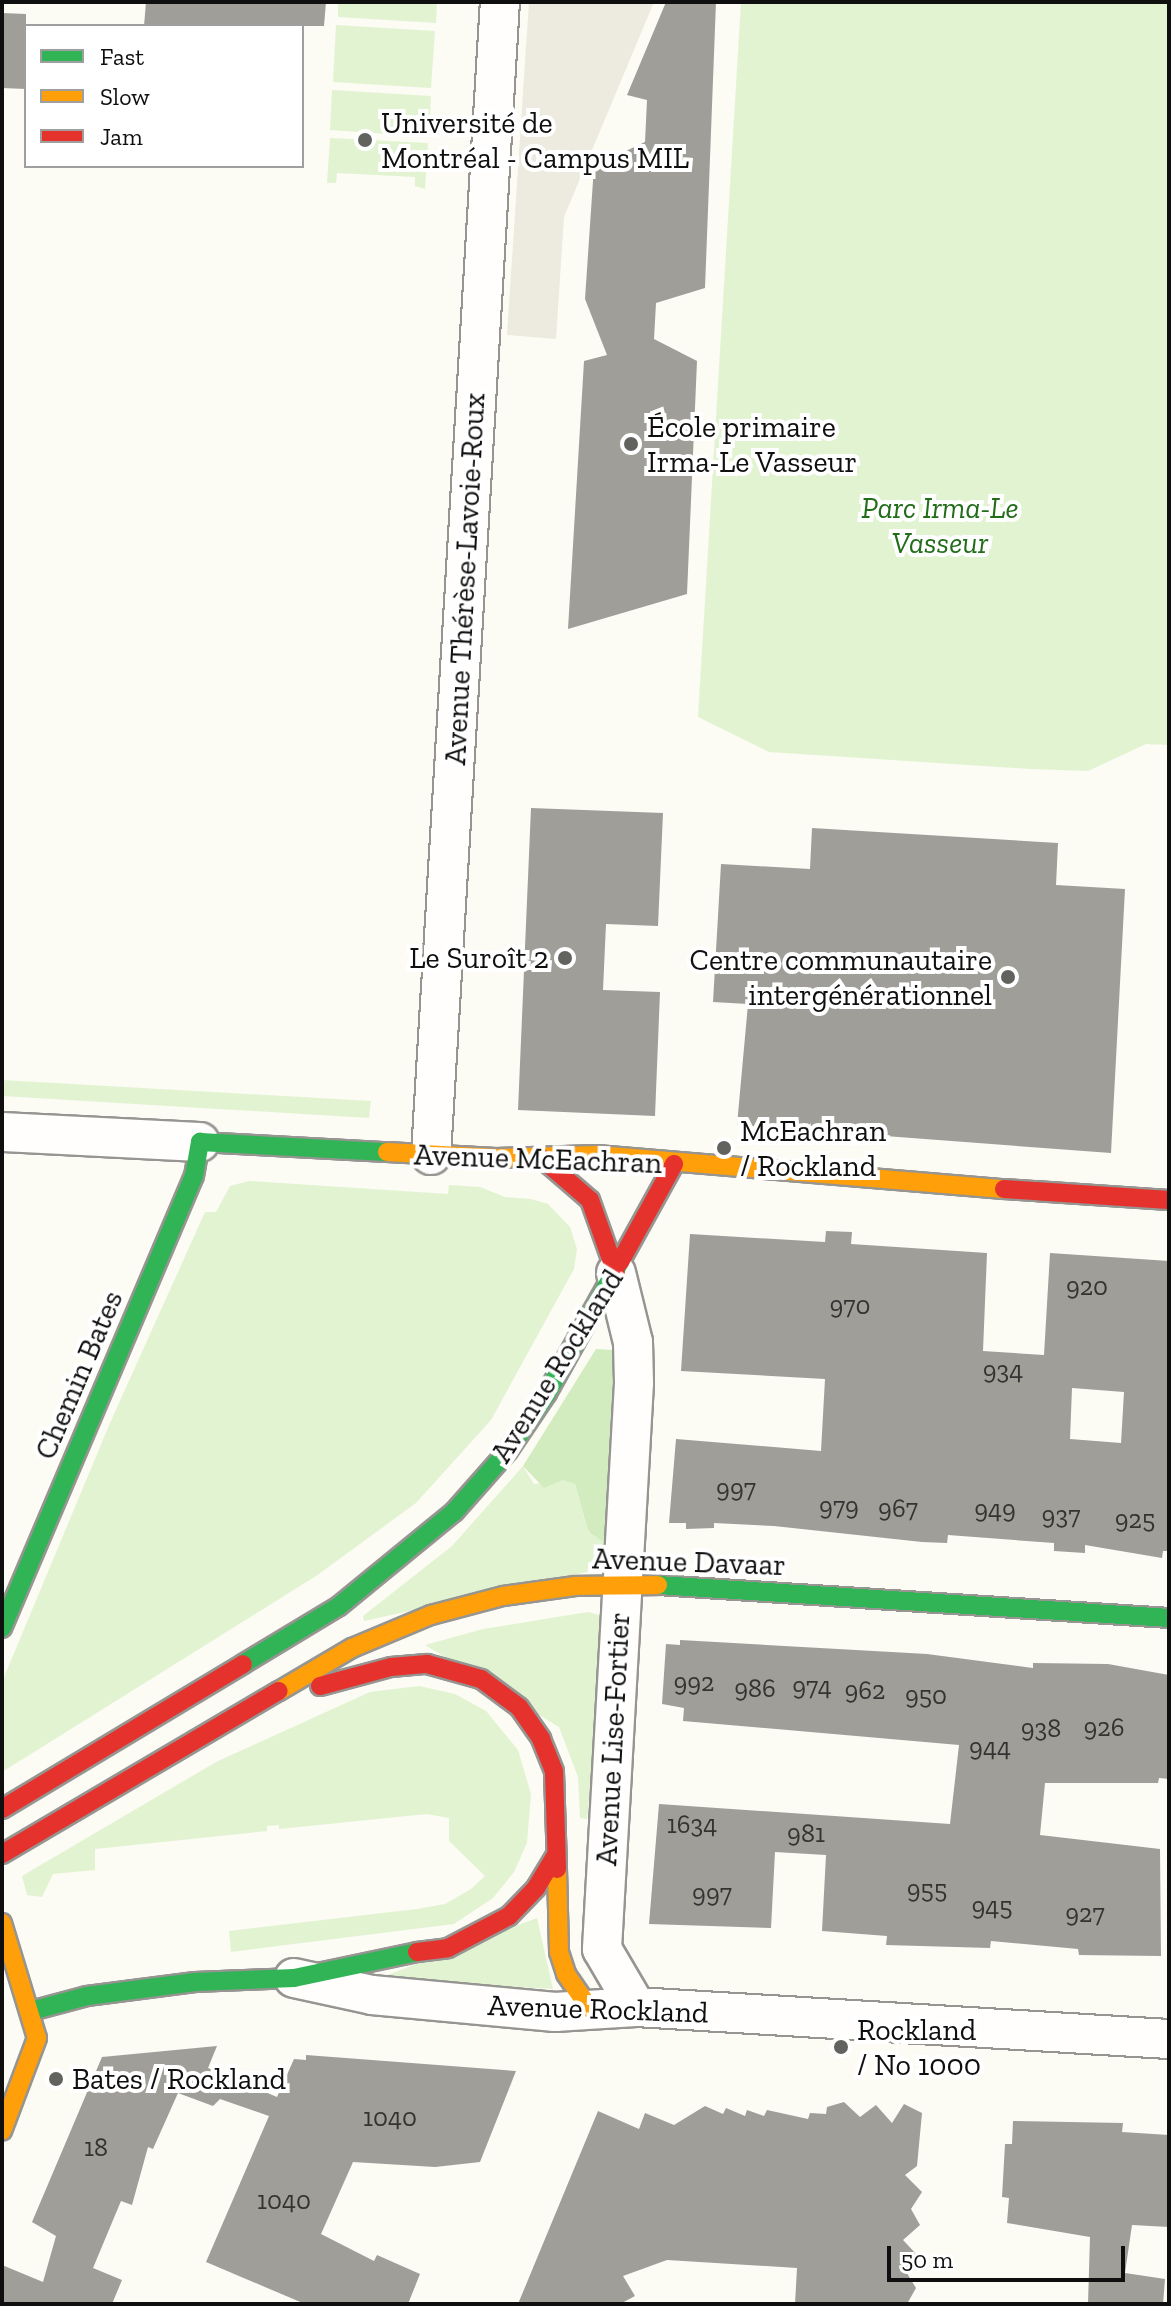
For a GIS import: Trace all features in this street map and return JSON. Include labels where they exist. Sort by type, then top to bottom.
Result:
[{"type":"street","name":"Avenue Thérèse-Lavoie-Roux","points":[[431,1155],[500,2]]},
{"type":"street","name":"Avenue McEachran","points":[[2,1132],[431,1155],[608,1155],[674,1164],[1169,1200]]},
{"type":"street","name":"Chemin Bates","points":[[2,1628],[194,1176],[200,1142]]},
{"type":"street","points":[[539,1156],[590,1200],[616,1273]]},
{"type":"street","name":"Avenue Rockland","points":[[2,1809],[375,1582],[467,1499],[536,1411],[616,1273],[674,1164]]},
{"type":"street","name":"Avenue Lise-Fortier","points":[[616,1273],[634,1362],[602,1949],[636,2007]]},
{"type":"street","name":"Avenue Davaar","points":[[236,1717],[352,1648],[431,1615],[524,1592],[622,1585],[1169,1618]]},
{"type":"street","points":[[2,1854],[236,1717],[391,1667],[436,1665],[481,1679],[519,1707],[547,1751],[558,1796],[555,1856],[562,1964],[590,2009]]},
{"type":"street","points":[[294,1978],[472,1939],[519,1907],[555,1856]]},
{"type":"street","points":[[2,1923],[31,2011],[35,2049],[2,2131]]},
{"type":"street","name":"Avenue Rockland","points":[[31,2011],[130,1990],[294,1978],[372,1995],[555,2012],[636,2007],[1169,2039]]},
{"type":"green space","points":[[338,2],[437,2],[436,23],[338,17]]},
{"type":"green space","name":"Parc Irma-Le Vasseur","points":[[741,2],[1169,2],[1169,745],[1146,744],[1088,771],[1030,769],[769,752],[698,717]]},
{"type":"green space","points":[[336,25],[435,31],[431,88],[333,82]]},
{"type":"green space","points":[[332,90],[431,96],[429,137],[330,130]]},
{"type":"green space","points":[[330,138],[428,143],[425,189],[415,186],[415,177],[337,173],[336,183],[327,183]]},
{"type":"green space","points":[[2,1080],[371,1101],[369,1118],[2,1096]]},
{"type":"green space","points":[[249,1181],[448,1194],[449,1185],[480,1187],[505,1197],[531,1199],[548,1204],[570,1227],[577,1249],[574,1269],[491,1420],[416,1503],[316,1576],[2,1772],[2,1682],[110,1423],[205,1212],[216,1212],[230,1186]]},
{"type":"green space","points":[[596,1349],[613,1350],[611,1538],[602,1541],[588,1531],[575,1484],[563,1480],[544,1488],[523,1466]]},
{"type":"green space","points":[[523,1466],[534,1484],[570,1479],[575,1484],[588,1532],[611,1538],[610,1567],[364,1621],[363,1616],[452,1546]]},
{"type":"green space","points":[[588,1612],[607,1617],[587,1819],[580,1818],[578,1777],[559,1727],[425,1645],[483,1629]]},
{"type":"green space","points":[[419,1686],[455,1694],[486,1711],[518,1750],[531,1794],[527,1843],[514,1872],[493,1898],[454,1924],[231,1952],[229,1931],[417,1909],[445,1904],[471,1889],[485,1876],[449,1841],[449,1818],[427,1814],[279,1829],[279,1825],[267,1826],[267,1831],[95,1849],[95,1870],[53,1874],[42,1897],[27,1895],[22,1876],[216,1762],[370,1692]]},
{"type":"green space","points":[[537,1918],[553,1989],[377,1979]]},
{"type":"shaded area","points":[[529,2],[654,2],[564,217],[556,339],[507,335]]},
{"type":"building","points":[[146,2],[326,2],[324,26],[144,24]]},
{"type":"building","points":[[666,2],[716,2],[705,288],[656,303],[654,339],[697,361],[687,594],[568,629],[584,361],[607,355],[585,299],[594,166],[645,142],[647,100],[627,95]]},
{"type":"building","points":[[2,13],[26,14],[24,89],[2,88]]},
{"type":"building","name":"Le Suroît 2","points":[[531,808],[663,813],[658,926],[606,924],[603,990],[660,992],[655,1116],[518,1110]]},
{"type":"building","points":[[812,828],[1058,843],[1056,885],[1125,889],[1111,1153],[737,1125],[748,1004],[713,1002],[721,864],[810,869]]},
{"type":"building","points":[[826,1231],[852,1232],[851,1244],[987,1253],[983,1351],[1044,1355],[1050,1253],[1169,1261],[1169,1551],[1163,1551],[1162,1558],[1085,1545],[1085,1553],[1054,1551],[1054,1543],[948,1535],[947,1543],[922,1542],[774,1526],[714,1523],[714,1528],[686,1529],[686,1523],[669,1523],[676,1439],[821,1451],[825,1379],[681,1371],[690,1234],[825,1242]],"holes":[[[1072,1388],[1124,1392],[1121,1443],[1070,1439]]]},
{"type":"building","points":[[680,1640],[927,1654],[1033,1668],[1033,1663],[1108,1664],[1169,1675],[1169,1779],[1159,1778],[1158,1783],[1045,1783],[1040,1835],[1160,1849],[1161,1956],[1079,1955],[1078,1949],[991,1941],[990,1948],[886,1945],[887,1936],[822,1931],[826,1855],[775,1852],[771,1928],[649,1924],[659,1804],[950,1824],[959,1745],[683,1721],[684,1708],[662,1704],[666,1644],[680,1645]]},
{"type":"building","points":[[217,2046],[208,2068],[277,2097],[294,2059],[306,2060],[306,2055],[516,2071],[480,2162],[435,2167],[353,2162],[321,2234],[374,2261],[377,2255],[420,2274],[408,2304],[305,2304],[206,2262],[269,2116],[220,2099],[213,2106],[178,2093],[153,2149],[148,2147],[132,2205],[121,2201],[93,2268],[122,2280],[112,2304],[2,2304],[2,2265],[43,2282],[56,2236],[32,2222],[102,2057]]},
{"type":"building","points":[[844,2102],[860,2117],[876,2105],[892,2123],[904,2104],[922,2113],[917,2166],[905,2175],[922,2192],[911,2209],[920,2225],[903,2240],[918,2256],[905,2270],[916,2288],[907,2304],[795,2304],[797,2268],[667,2260],[623,2276],[635,2296],[620,2304],[518,2304],[598,2111],[639,2129],[645,2113],[674,2125],[705,2106],[723,2114],[726,2108],[745,2116],[747,2110],[764,2116],[767,2110],[808,2119],[810,2113],[826,2114],[827,2107]]},
{"type":"building","points":[[1013,2121],[1123,2123],[1122,2132],[1169,2135],[1169,2227],[1132,2225],[1125,2273],[1165,2279],[1163,2304],[1088,2304],[1090,2237],[1007,2223],[1009,2198],[1002,2197],[1005,2144],[1012,2144]]},
{"type":"traffic: fast","points":[[2,1628],[194,1176],[200,1142],[387,1152]]},
{"type":"traffic: fast","points":[[243,1664],[339,1606],[454,1512],[508,1451],[547,1393],[620,1262]]},
{"type":"traffic: fast","points":[[658,1585],[1169,1618]]},
{"type":"traffic: fast","points":[[31,2011],[87,1996],[195,1982],[294,1978],[417,1952]]},
{"type":"traffic: slow","points":[[387,1152],[496,1158],[597,1155],[1004,1189]]},
{"type":"traffic: slow","points":[[279,1691],[352,1648],[431,1615],[503,1596],[575,1586],[658,1585]]},
{"type":"traffic: slow","points":[[557,1869],[559,1952],[566,1974],[590,2009]]},
{"type":"traffic: slow","points":[[2,1923],[37,2038],[2,2131]]},
{"type":"traffic: jam","points":[[539,1156],[590,1200],[616,1273]]},
{"type":"traffic: jam","points":[[620,1262],[674,1164]]},
{"type":"traffic: jam","points":[[1004,1189],[1169,1200]]},
{"type":"traffic: jam","points":[[2,1809],[243,1664]]},
{"type":"traffic: jam","points":[[320,1686],[391,1667],[427,1664],[481,1679],[519,1707],[541,1739],[554,1772],[557,1869]]},
{"type":"traffic: jam","points":[[2,1854],[279,1691]]},
{"type":"traffic: jam","points":[[417,1952],[448,1948],[509,1916],[536,1888],[555,1856]]},
{"type":"place","name":"Université de Montréal - Campus MIL","points":[[365,140]]},
{"type":"place","name":"École primaire Irma-Le Vasseur","points":[[631,444]]},
{"type":"place","name":"Le Suroît 2","points":[[565,958]]},
{"type":"place","name":"Centre communautaire intergénérationnel","points":[[1008,977]]},
{"type":"place","name":"McEachran / Rockland","points":[[724,1148]]},
{"type":"place","name":"Rockland / No 1000","points":[[841,2047]]},
{"type":"place","name":"Bates / Rockland","points":[[56,2079]]}]
